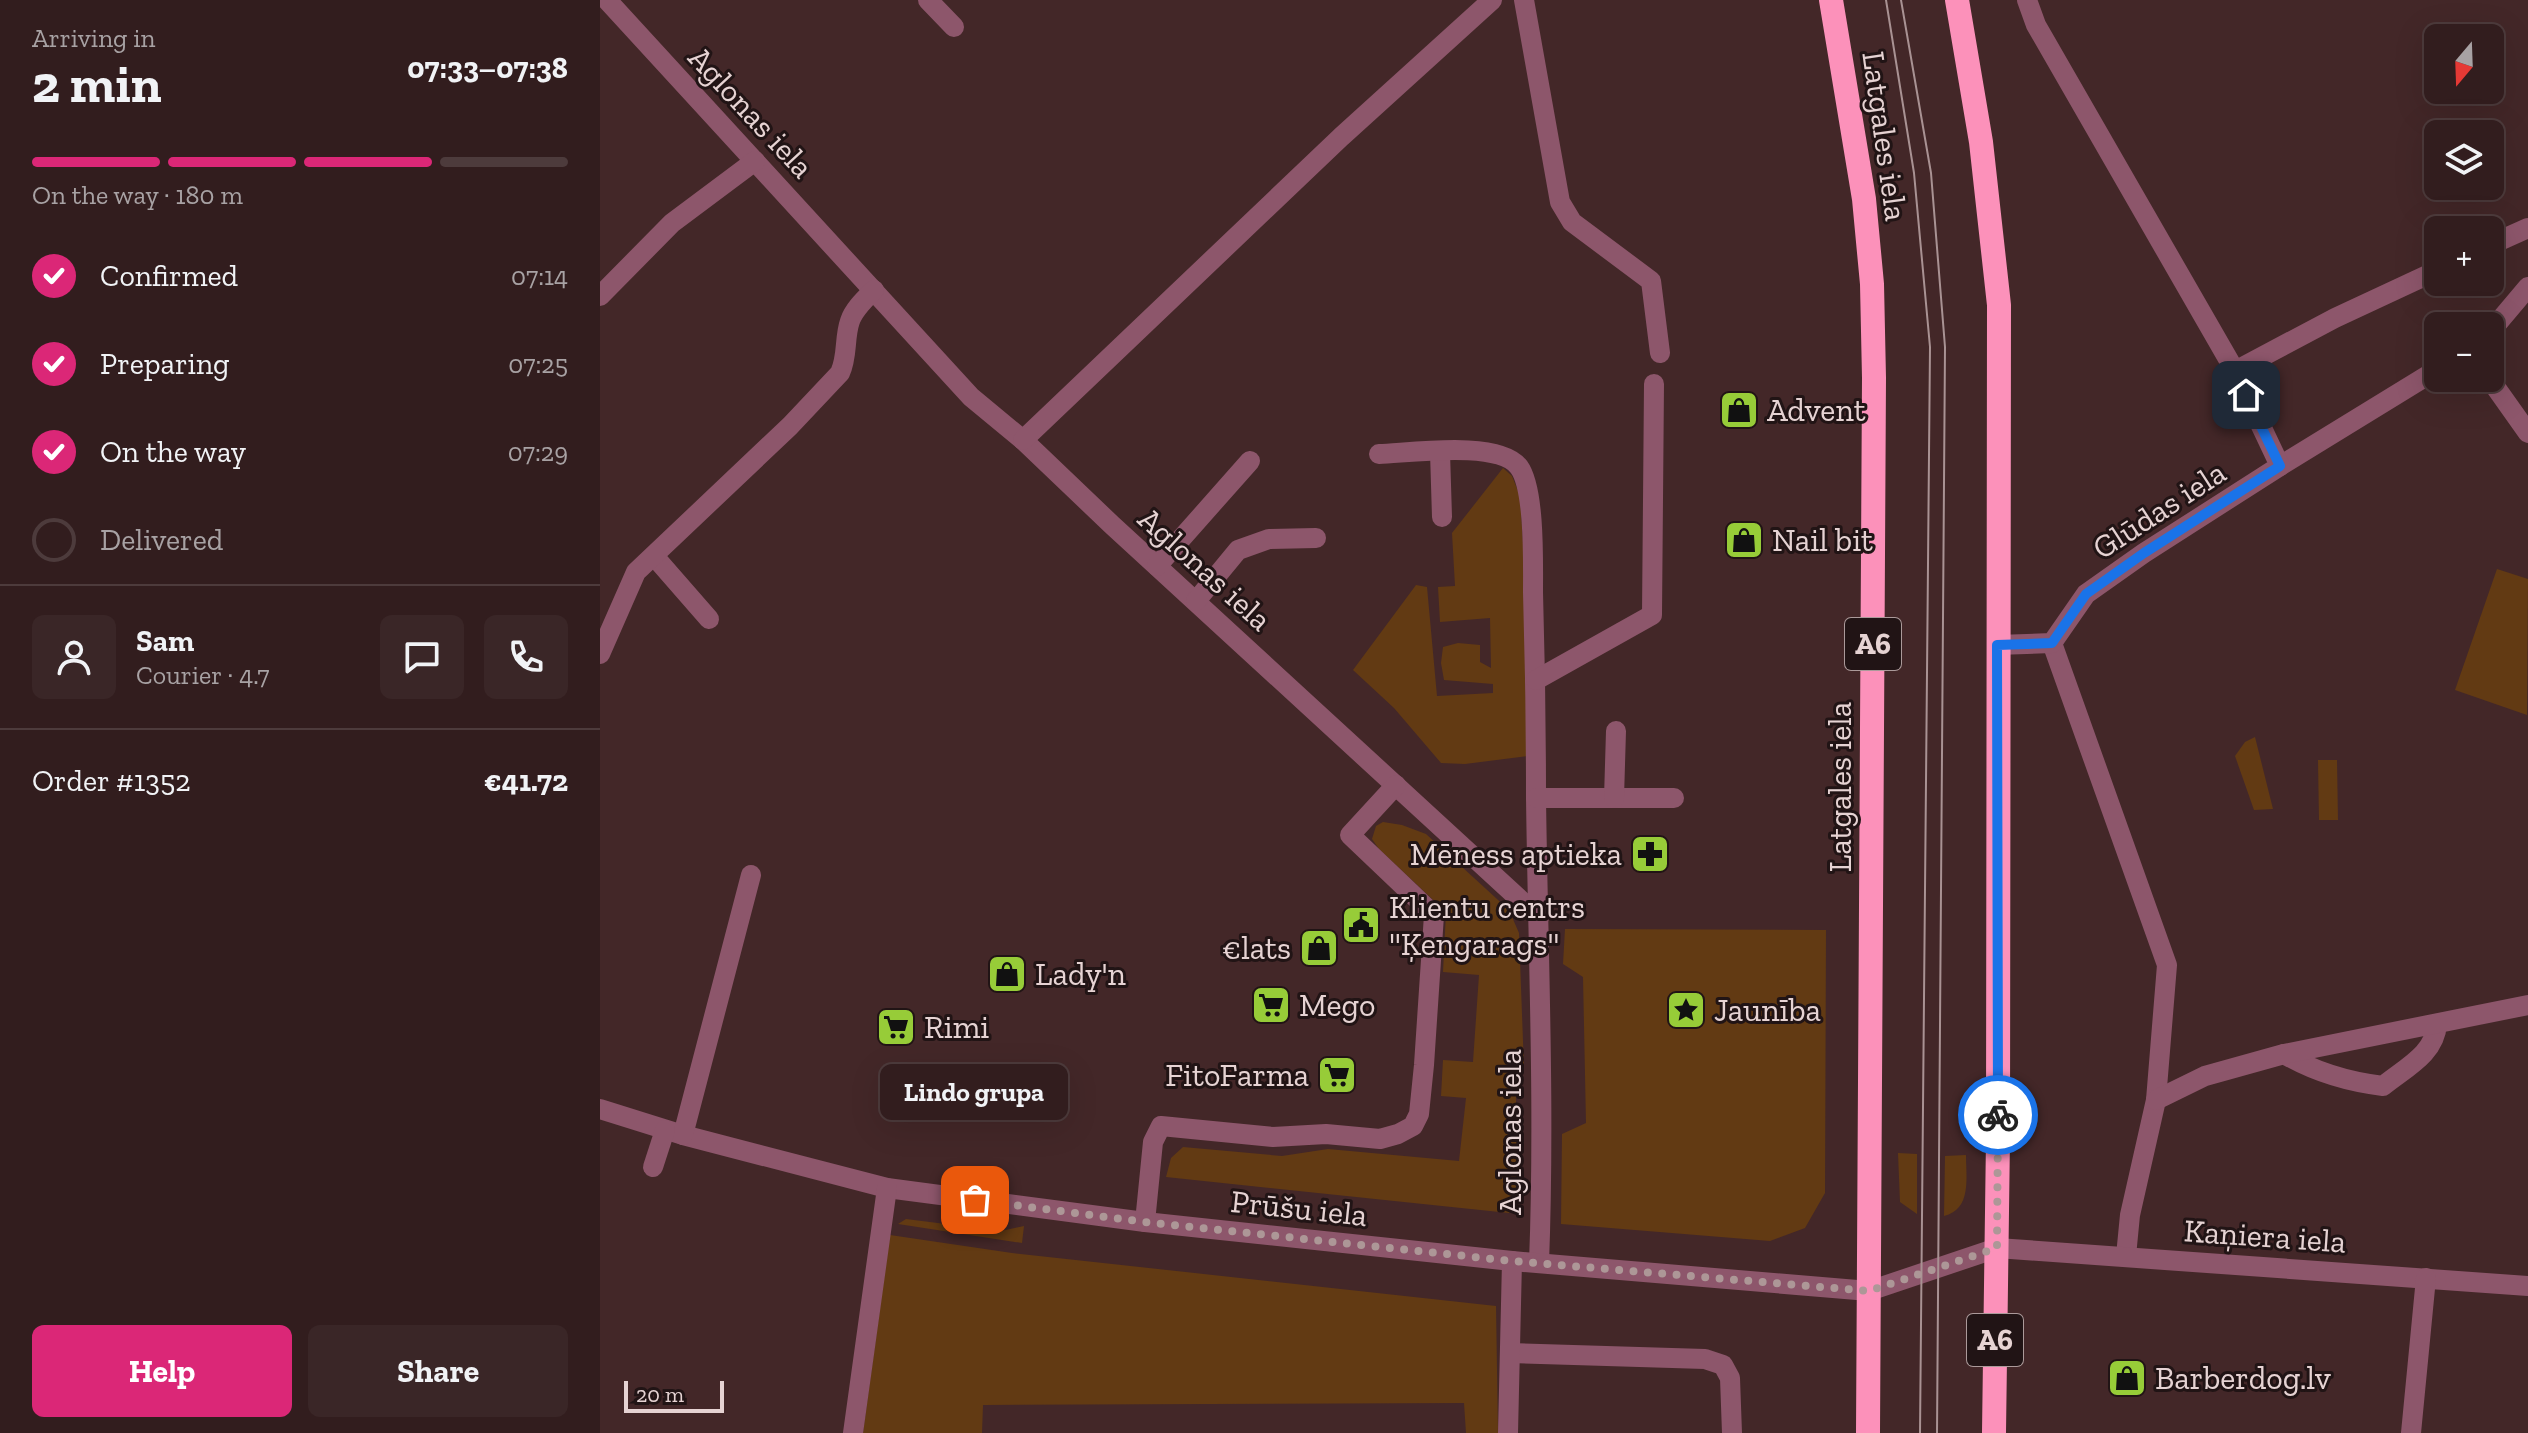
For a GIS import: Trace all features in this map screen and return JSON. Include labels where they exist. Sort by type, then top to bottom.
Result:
[{"type":"highway","name":"Latgales iela","points":[[1831,0],[1864,199],[1872,284],[1868,1433]]},
{"type":"highway","name":"A6","points":[[1957,0],[1981,142],[1999,305],[1994,1433]]},
{"type":"street","name":"Aglonas iela","points":[[607,0],[971,397],[1023,440],[1539,917],[1543,1156],[1539,1263]]},
{"type":"street","points":[[928,0],[954,27]]},
{"type":"street","points":[[1023,440],[1341,137],[1492,0]]},
{"type":"street","points":[[1524,0],[1560,202],[1572,222],[1651,281],[1660,353]]},
{"type":"street","points":[[2027,0],[2036,25],[2201,308],[2280,466]]},
{"type":"street","points":[[600,296],[672,223],[755,161]]},
{"type":"street","points":[[2504,239],[2528,228]]},
{"type":"street","points":[[2235,371],[2335,318],[2424,277]]},
{"type":"street","points":[[2504,315],[2528,287]]},
{"type":"street","points":[[602,643],[631,581],[840,373],[849,323],[859,305],[874,290]]},
{"type":"street","name":"Glūdas iela","points":[[2052,643],[2086,594],[2144,553],[2424,378]]},
{"type":"street","points":[[1536,680],[1652,615],[1654,384]]},
{"type":"street","points":[[2499,392],[2528,433]]},
{"type":"street","points":[[1379,454],[1483,451],[1504,455],[1518,465],[1526,482],[1532,542],[1539,917]]},
{"type":"street","points":[[1440,452],[1442,517]]},
{"type":"street","points":[[1157,566],[1250,461]]},
{"type":"street","points":[[1196,601],[1238,550],[1269,539],[1316,538]]},
{"type":"street","points":[[654,556],[709,619]]},
{"type":"street","points":[[1997,645],[2052,643],[2167,965],[2156,1100],[2130,1215],[2126,1256]]},
{"type":"street","points":[[1614,798],[1616,731]]},
{"type":"street","points":[[1145,1222],[1153,1142],[1161,1126],[1273,1137],[1326,1134],[1380,1139],[1413,1126],[1419,1114],[1424,1065],[1434,915],[1350,835],[1396,785]]},
{"type":"street","points":[[1536,798],[1674,798]]},
{"type":"street","points":[[653,1167],[674,1132],[751,875]]},
{"type":"street","points":[[2156,1100],[2205,1076],[2284,1054],[2528,1005]]},
{"type":"street","points":[[2284,1054],[2302,1065],[2383,1086],[2428,1050],[2436,1039],[2437,1024]]},
{"type":"street","name":"Prūšu iela","points":[[600,1109],[674,1132],[887,1188],[1145,1222],[1512,1261],[1869,1291],[1997,1248]]},
{"type":"street","points":[[853,1433],[887,1188]]},
{"type":"street","name":"Kaņiera iela","points":[[1997,1248],[2528,1286]]},
{"type":"street","points":[[1508,1433],[1512,1261]]},
{"type":"street","points":[[2411,1433],[2426,1278]]},
{"type":"street","points":[[1510,1353],[1705,1359],[1723,1365],[1730,1378],[1732,1433]]},
{"type":"shaded area","points":[[1503,468],[1512,476],[1520,496],[1527,756],[1465,764],[1441,763],[1394,708],[1353,670],[1416,585],[1427,587],[1437,696],[1493,693],[1493,684],[1444,680],[1441,663],[1443,647],[1458,643],[1480,645],[1480,662],[1491,668],[1490,618],[1440,622],[1438,587],[1455,586],[1452,533]]},
{"type":"shaded area","points":[[2497,569],[2528,579],[2527,715],[2455,690]]},
{"type":"shaded area","points":[[2255,737],[2273,809],[2254,810],[2235,756],[2245,742]]},
{"type":"shaded area","points":[[2318,760],[2337,760],[2338,820],[2319,820]]},
{"type":"shaded area","points":[[1383,822],[1426,834],[1509,910],[1519,933],[1524,1068],[1515,1068],[1519,1199],[1509,1213],[1166,1177],[1171,1158],[1183,1147],[1282,1156],[1328,1149],[1459,1161],[1466,1098],[1441,1096],[1443,1060],[1473,1062],[1479,975],[1443,972],[1446,912],[1372,839],[1376,826]]},
{"type":"shaded area","points":[[1565,929],[1826,930],[1825,1193],[1805,1228],[1770,1241],[1561,1224],[1562,1134],[1586,1123],[1583,977],[1563,964]]},
{"type":"shaded area","points":[[1898,1153],[1917,1154],[1917,1214],[1900,1202]]},
{"type":"shaded area","points":[[1966,1155],[1966,1192],[1959,1207],[1944,1216],[1945,1156]]},
{"type":"shaded area","points":[[906,1219],[1001,1231],[1024,1226],[1022,1243],[898,1224]]},
{"type":"shaded area","points":[[890,1235],[1012,1253],[1496,1306],[1498,1433],[1466,1433],[1464,1403],[983,1405],[982,1433],[863,1433]]},
{"type":"tram line","points":[[1886,0],[1914,173],[1930,347],[1920,1433]]},
{"type":"tram line","points":[[1901,0],[1931,173],[1945,347],[1937,1433]]},
{"type":"way so far","points":[[975,1200],[1145,1222],[1512,1261],[1869,1291],[1997,1248],[1998,1115]]},
{"type":"place","name":"Advent","points":[[1739,410]]},
{"type":"place","name":"Nail bit","points":[[1744,540]]},
{"type":"place","name":"Mēness aptieka","points":[[1650,854]]},
{"type":"place","name":"Klientu centrs \"Ķengarags\"","points":[[1361,925]]},
{"type":"place","name":"€lats","points":[[1319,948]]},
{"type":"place","name":"Lady'n","points":[[1007,974]]},
{"type":"place","name":"Mego","points":[[1271,1005]]},
{"type":"place","name":"Jaunība","points":[[1686,1010]]},
{"type":"place","name":"Rimi","points":[[896,1027]]},
{"type":"place","name":"FitoFarma","points":[[1337,1075]]},
{"type":"place","name":"Lindo grupa","points":[[975,1200]]},
{"type":"place","name":"Barberdog.lv","points":[[2127,1378]]},
{"type":"route","points":[[1998,1115],[1997,645],[2052,643],[2086,594],[2280,466],[2246,395]]}]
